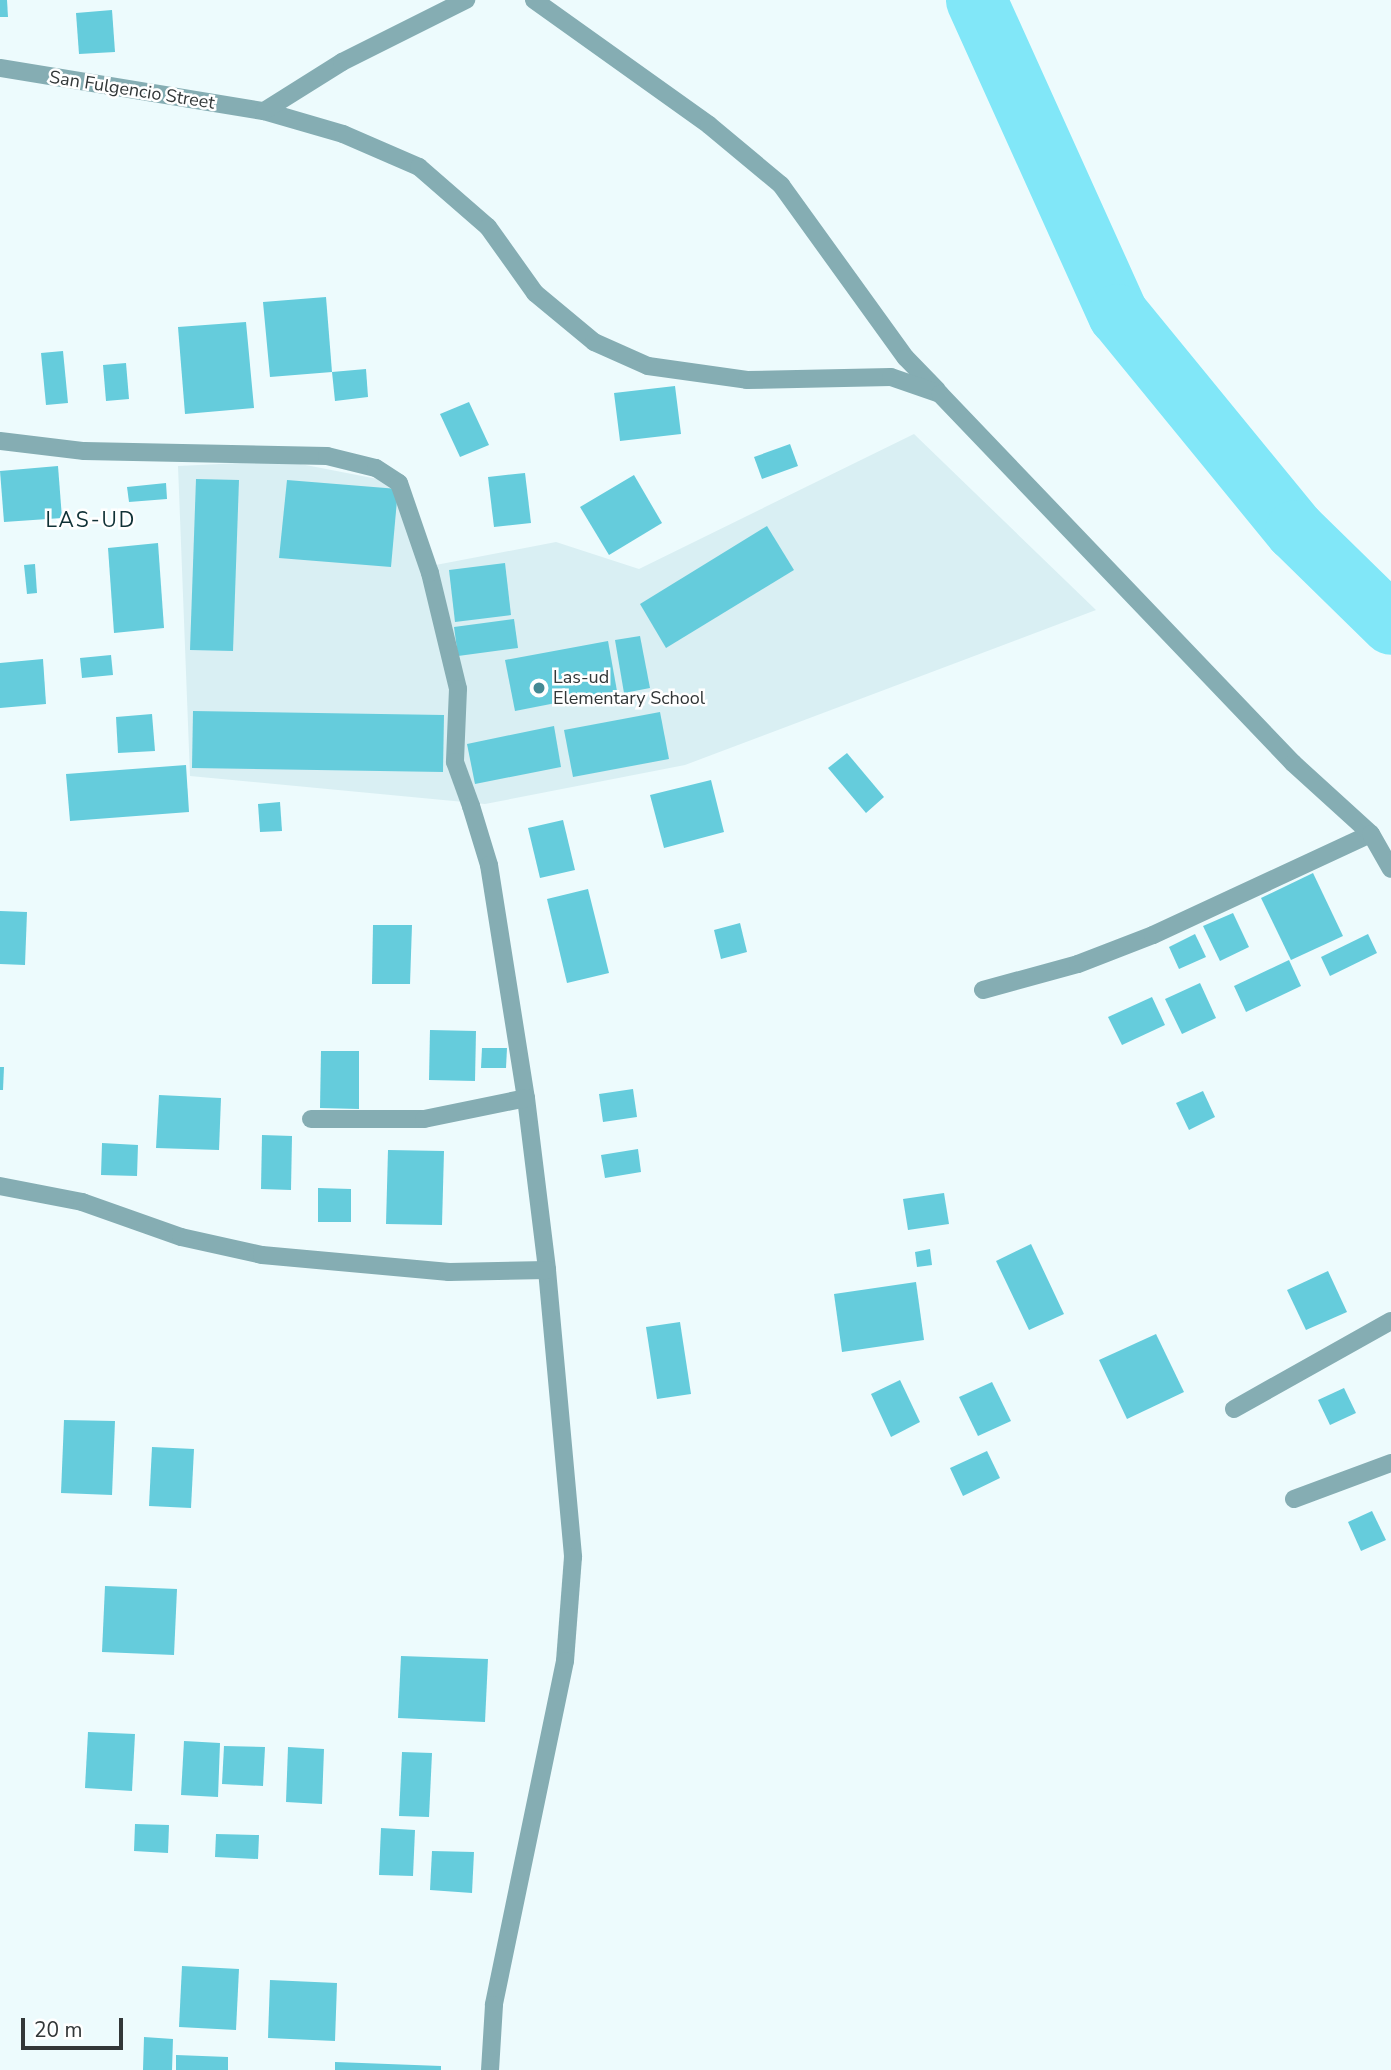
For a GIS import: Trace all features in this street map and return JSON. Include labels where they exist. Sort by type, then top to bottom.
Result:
[{"type":"street","points":[[264,111],[342,62],[466,0]]},
{"type":"street","points":[[534,0],[709,125],[781,185],[906,358],[1293,763],[1371,834],[1391,869]]},
{"type":"street","name":"San Fulgencio Street","points":[[0,68],[264,111],[343,134],[419,167],[488,227],[536,293],[594,341],[648,366],[747,380],[891,377],[940,394]]},
{"type":"street","points":[[0,441],[85,451],[327,456],[376,468],[399,483],[430,573],[458,689],[455,762],[488,865],[526,1098],[547,1270],[573,1557],[567,1635],[494,2005],[490,2070]]},
{"type":"street","points":[[983,990],[1078,964],[1153,935],[1371,834]]},
{"type":"street","points":[[311,1119],[424,1119],[526,1098]]},
{"type":"street","points":[[0,1186],[82,1202],[181,1237],[262,1255],[449,1272],[547,1270]]},
{"type":"street","points":[[1234,1409],[1391,1321]]},
{"type":"street","points":[[1294,1499],[1391,1463]]},
{"type":"shaded area","name":"Las-ud Elementary School","points":[[914,434],[1096,610],[685,765],[485,804],[190,776],[178,466],[285,461],[393,482],[420,568],[556,542],[639,569]]},
{"type":"building","points":[[0,0],[7,0],[8,17],[0,17]]},
{"type":"building","points":[[112,10],[115,52],[79,54],[76,13]]},
{"type":"building","points":[[326,297],[332,372],[270,377],[263,302]]},
{"type":"building","points":[[246,322],[254,408],[185,414],[178,327]]},
{"type":"building","points":[[63,351],[68,403],[46,405],[41,353]]},
{"type":"building","points":[[126,363],[129,399],[106,401],[103,365]]},
{"type":"building","points":[[366,369],[368,397],[335,401],[332,372]]},
{"type":"building","points":[[675,386],[681,434],[620,441],[614,393]]},
{"type":"building","points":[[469,402],[489,445],[460,457],[440,414]]},
{"type":"building","points":[[790,444],[798,466],[762,479],[754,457]]},
{"type":"building","points":[[58,466],[62,518],[4,522],[0,471]]},
{"type":"building","points":[[525,473],[531,523],[494,527],[488,477]]},
{"type":"building","points":[[634,475],[662,523],[609,555],[580,507]]},
{"type":"building","points":[[196,479],[239,480],[233,651],[190,650]]},
{"type":"building","points":[[287,480],[398,489],[391,567],[279,558]]},
{"type":"building","points":[[166,483],[167,499],[129,502],[127,487]]},
{"type":"building","points":[[767,526],[794,570],[666,648],[640,604]]},
{"type":"building","points":[[158,543],[164,628],[114,633],[108,548]]},
{"type":"building","points":[[505,563],[511,615],[455,622],[449,570]]},
{"type":"building","points":[[35,564],[37,593],[27,594],[24,565]]},
{"type":"building","points":[[514,619],[518,648],[458,656],[454,627]]},
{"type":"building","points":[[640,636],[650,688],[624,693],[615,640]]},
{"type":"building","points":[[608,641],[617,691],[515,711],[505,660]]},
{"type":"building","points":[[111,655],[113,675],[82,678],[80,658]]},
{"type":"building","points":[[43,659],[46,704],[0,708],[0,663]]},
{"type":"building","points":[[193,711],[444,715],[443,772],[192,768]]},
{"type":"building","points":[[660,712],[669,759],[573,777],[564,730]]},
{"type":"building","points":[[152,714],[155,751],[118,753],[116,717]]},
{"type":"building","points":[[554,726],[561,767],[475,784],[467,744]]},
{"type":"building","points":[[847,753],[884,797],[866,813],[828,768]]},
{"type":"building","points":[[186,765],[189,812],[70,821],[66,774]]},
{"type":"building","points":[[711,780],[724,832],[664,848],[650,795]]},
{"type":"building","points":[[280,802],[282,831],[260,832],[258,804]]},
{"type":"building","points":[[563,820],[575,870],[540,878],[528,828]]},
{"type":"building","points":[[1313,873],[1343,936],[1291,960],[1261,898]]},
{"type":"building","points":[[588,889],[609,973],[567,983],[547,899]]},
{"type":"building","points":[[0,911],[27,912],[25,965],[0,964]]},
{"type":"building","points":[[1233,913],[1249,947],[1220,961],[1203,926]]},
{"type":"building","points":[[740,923],[747,952],[721,959],[714,930]]},
{"type":"building","points":[[373,925],[412,925],[410,984],[372,984]]},
{"type":"building","points":[[1195,934],[1206,957],[1179,969],[1169,947]]},
{"type":"building","points":[[1368,934],[1377,953],[1330,976],[1321,957]]},
{"type":"building","points":[[1289,960],[1301,986],[1246,1012],[1234,986]]},
{"type":"building","points":[[1200,983],[1216,1018],[1182,1034],[1165,999]]},
{"type":"building","points":[[1152,997],[1165,1025],[1122,1045],[1108,1017]]},
{"type":"building","points":[[430,1030],[476,1031],[475,1081],[429,1080]]},
{"type":"building","points":[[482,1048],[507,1048],[506,1068],[481,1068]]},
{"type":"building","points":[[321,1051],[359,1051],[359,1109],[320,1108]]},
{"type":"building","points":[[0,1067],[4,1067],[3,1090],[0,1090]]},
{"type":"building","points":[[633,1089],[637,1117],[603,1122],[599,1094]]},
{"type":"building","points":[[1203,1091],[1215,1117],[1189,1130],[1176,1103]]},
{"type":"building","points":[[159,1095],[221,1098],[219,1150],[156,1148]]},
{"type":"building","points":[[262,1135],[292,1136],[291,1190],[261,1189]]},
{"type":"building","points":[[102,1143],[138,1145],[137,1176],[101,1175]]},
{"type":"building","points":[[638,1149],[641,1172],[605,1178],[601,1155]]},
{"type":"building","points":[[388,1150],[444,1151],[442,1225],[386,1224]]},
{"type":"building","points":[[318,1188],[351,1189],[351,1222],[318,1222]]},
{"type":"building","points":[[944,1193],[949,1224],[908,1230],[903,1199]]},
{"type":"building","points":[[1031,1244],[1064,1314],[1029,1330],[996,1261]]},
{"type":"building","points":[[930,1249],[932,1265],[917,1267],[915,1252]]},
{"type":"building","points":[[1328,1271],[1347,1312],[1306,1330],[1287,1290]]},
{"type":"building","points":[[916,1282],[924,1340],[842,1352],[834,1294]]},
{"type":"building","points":[[680,1322],[691,1394],[657,1399],[646,1327]]},
{"type":"building","points":[[1156,1334],[1184,1392],[1127,1419],[1099,1360]]},
{"type":"building","points":[[900,1380],[920,1422],[891,1437],[871,1394]]},
{"type":"building","points":[[992,1382],[1011,1421],[978,1436],[959,1397]]},
{"type":"building","points":[[1344,1388],[1356,1413],[1330,1425],[1318,1400]]},
{"type":"building","points":[[64,1420],[115,1421],[112,1495],[61,1493]]},
{"type":"building","points":[[152,1447],[194,1449],[191,1508],[149,1506]]},
{"type":"building","points":[[987,1451],[1000,1478],[963,1496],[950,1468]]},
{"type":"building","points":[[1372,1511],[1386,1540],[1361,1551],[1348,1522]]},
{"type":"building","points":[[105,1586],[177,1589],[174,1655],[102,1652]]},
{"type":"building","points":[[401,1656],[488,1659],[485,1722],[398,1718]]},
{"type":"building","points":[[88,1732],[135,1734],[132,1791],[85,1788]]},
{"type":"building","points":[[184,1741],[220,1743],[218,1797],[181,1795]]},
{"type":"building","points":[[224,1746],[265,1747],[263,1786],[222,1784]]},
{"type":"building","points":[[288,1747],[324,1749],[322,1804],[286,1802]]},
{"type":"building","points":[[402,1752],[432,1753],[429,1817],[399,1816]]},
{"type":"building","points":[[135,1824],[169,1825],[168,1853],[134,1851]]},
{"type":"building","points":[[381,1828],[415,1830],[413,1876],[379,1875]]},
{"type":"building","points":[[216,1834],[259,1835],[258,1859],[215,1857]]},
{"type":"building","points":[[432,1851],[474,1852],[472,1893],[430,1890]]},
{"type":"building","points":[[182,1966],[239,1969],[236,2030],[179,2027]]},
{"type":"building","points":[[270,1980],[337,1983],[335,2041],[268,2038]]},
{"type":"building","points":[[144,2037],[173,2039],[172,2070],[143,2070]]},
{"type":"building","points":[[176,2055],[228,2057],[228,2070],[176,2070]]},
{"type":"building","points":[[335,2062],[441,2066],[441,2070],[335,2070]]},
{"type":"waterway","points":[[976,0],[1118,314],[1295,530],[1391,624]]},
{"type":"place","name":"Las-ud Elementary School","points":[[539,688]]},
{"type":"district","name":"LAS-UD","points":[[91,520]]}]
